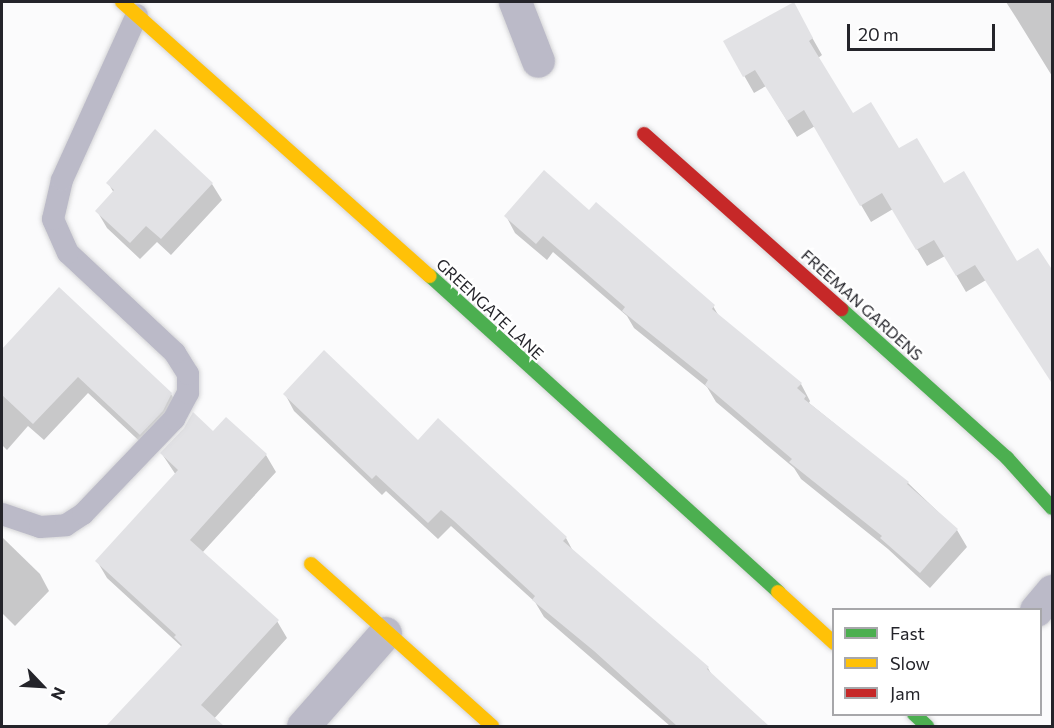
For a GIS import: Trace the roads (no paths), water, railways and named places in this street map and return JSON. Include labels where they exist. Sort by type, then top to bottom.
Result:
[{"type":"street","points":[[515,2],[538,61]]},
{"type":"street","name":"GREENGATE LANE","points":[[130,8],[379,229],[832,641]]},
{"type":"street","name":"FREEMAN GARDENS","points":[[644,134],[924,382],[1007,458],[1053,508]]},
{"type":"street","points":[[311,564],[385,633],[492,726]]},
{"type":"street","points":[[1037,608],[1053,591]]},
{"type":"street","points":[[303,726],[385,633]]},
{"type":"street","points":[[916,716],[929,726]]},
{"type":"lane","points":[[2,514],[40,528],[66,525],[83,514],[174,419],[188,393],[188,374],[176,353],[68,253],[53,219],[62,180],[130,8]]}]
